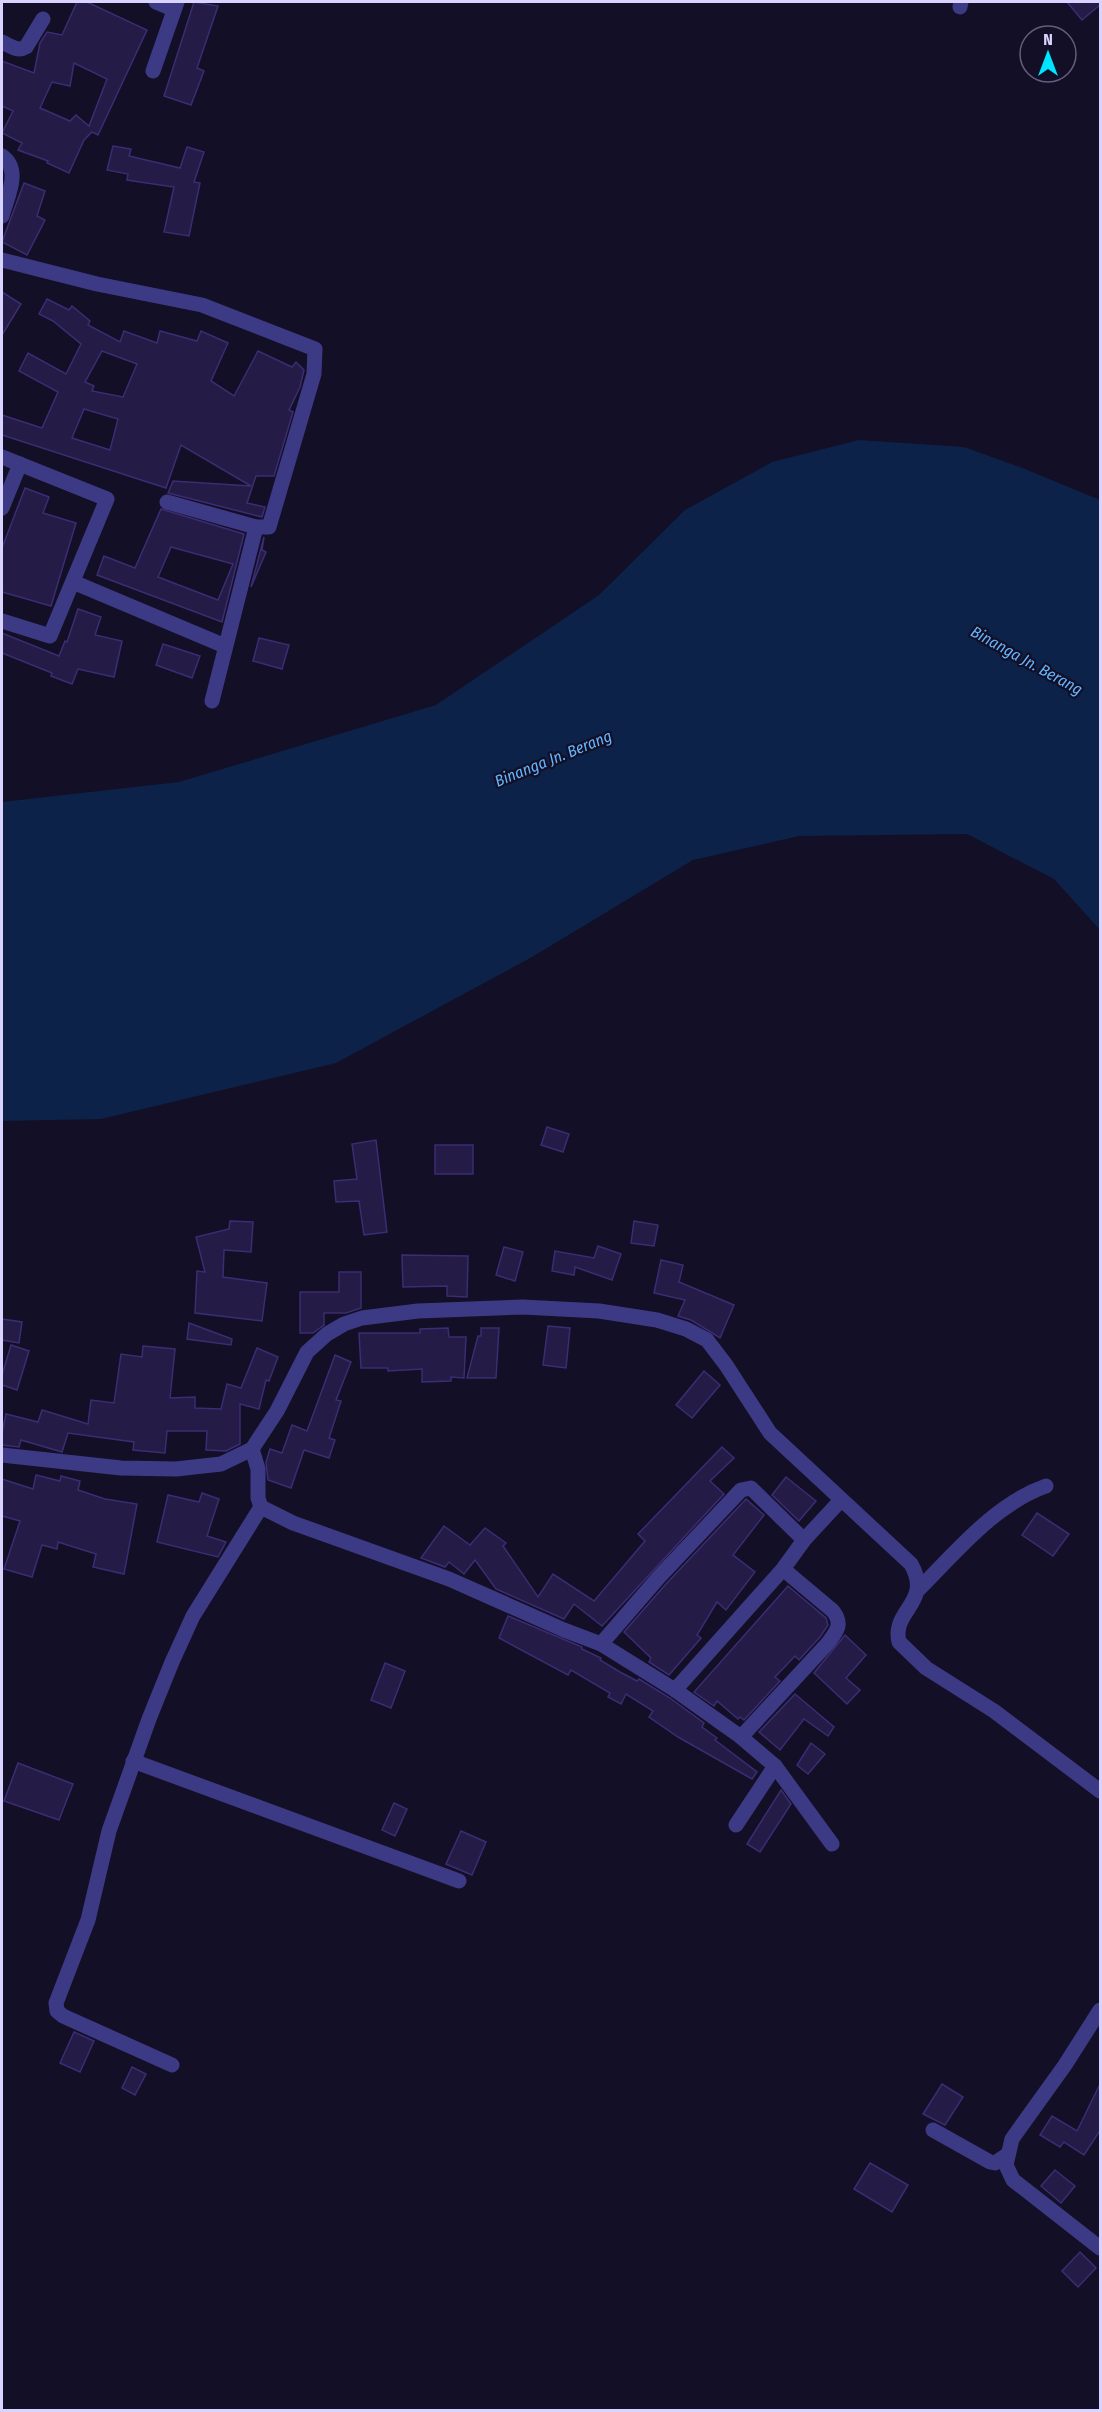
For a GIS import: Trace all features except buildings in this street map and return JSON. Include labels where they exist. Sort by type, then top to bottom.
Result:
[{"type":"street","points":[[153,71],[175,5],[156,2]]},
{"type":"street","points":[[2,42],[17,50],[26,47],[43,19]]},
{"type":"street","points":[[2,156],[10,163],[13,174],[2,216]]},
{"type":"street","points":[[2,260],[97,284],[202,305],[315,349],[314,374],[269,527],[256,527],[167,502]]},
{"type":"street","points":[[2,457],[107,499],[50,636],[2,621]]},
{"type":"street","points":[[2,508],[20,464]]},
{"type":"street","points":[[212,701],[256,527]]},
{"type":"street","points":[[73,582],[225,646]]},
{"type":"street","points":[[2,1455],[121,1468],[176,1469],[221,1464],[252,1449],[277,1411],[307,1352],[327,1334],[344,1324],[362,1318],[417,1311],[523,1307],[600,1311],[657,1320],[686,1329],[707,1340],[770,1433],[911,1564],[916,1572],[919,1588]]},
{"type":"street","points":[[252,1449],[258,1469],[258,1498],[261,1508],[293,1523],[449,1579],[601,1644],[675,1690],[741,1737],[775,1766],[832,1844]]},
{"type":"street","points":[[1046,1486],[1025,1493],[973,1535],[919,1588],[897,1629],[899,1642],[926,1668],[994,1711],[1101,1791]]},
{"type":"street","points":[[601,1644],[658,1577],[741,1490],[751,1488],[804,1540]]},
{"type":"street","points":[[675,1690],[841,1500]]},
{"type":"street","points":[[172,2065],[63,2016],[56,2008],[57,1998],[88,1920],[109,1831],[133,1761],[172,1662],[193,1616],[261,1508]]},
{"type":"street","points":[[741,1737],[828,1643],[839,1626],[839,1619],[833,1611],[783,1569]]},
{"type":"street","points":[[133,1761],[459,1881]]},
{"type":"street","points":[[736,1825],[775,1766]]},
{"type":"street","points":[[1101,2010],[1012,2139],[1006,2165],[1013,2180],[1101,2248]]},
{"type":"street","points":[[933,2130],[990,2162],[995,2163],[1007,2155]]},
{"type":"water","name":"Binanga Jn. Berang","points":[[859,440],[964,447],[1100,500],[1100,930],[1054,879],[967,834],[799,836],[693,860],[532,957],[336,1063],[101,1119],[2,1121],[2,802],[179,782],[436,705],[599,595],[685,510],[772,462]]}]
